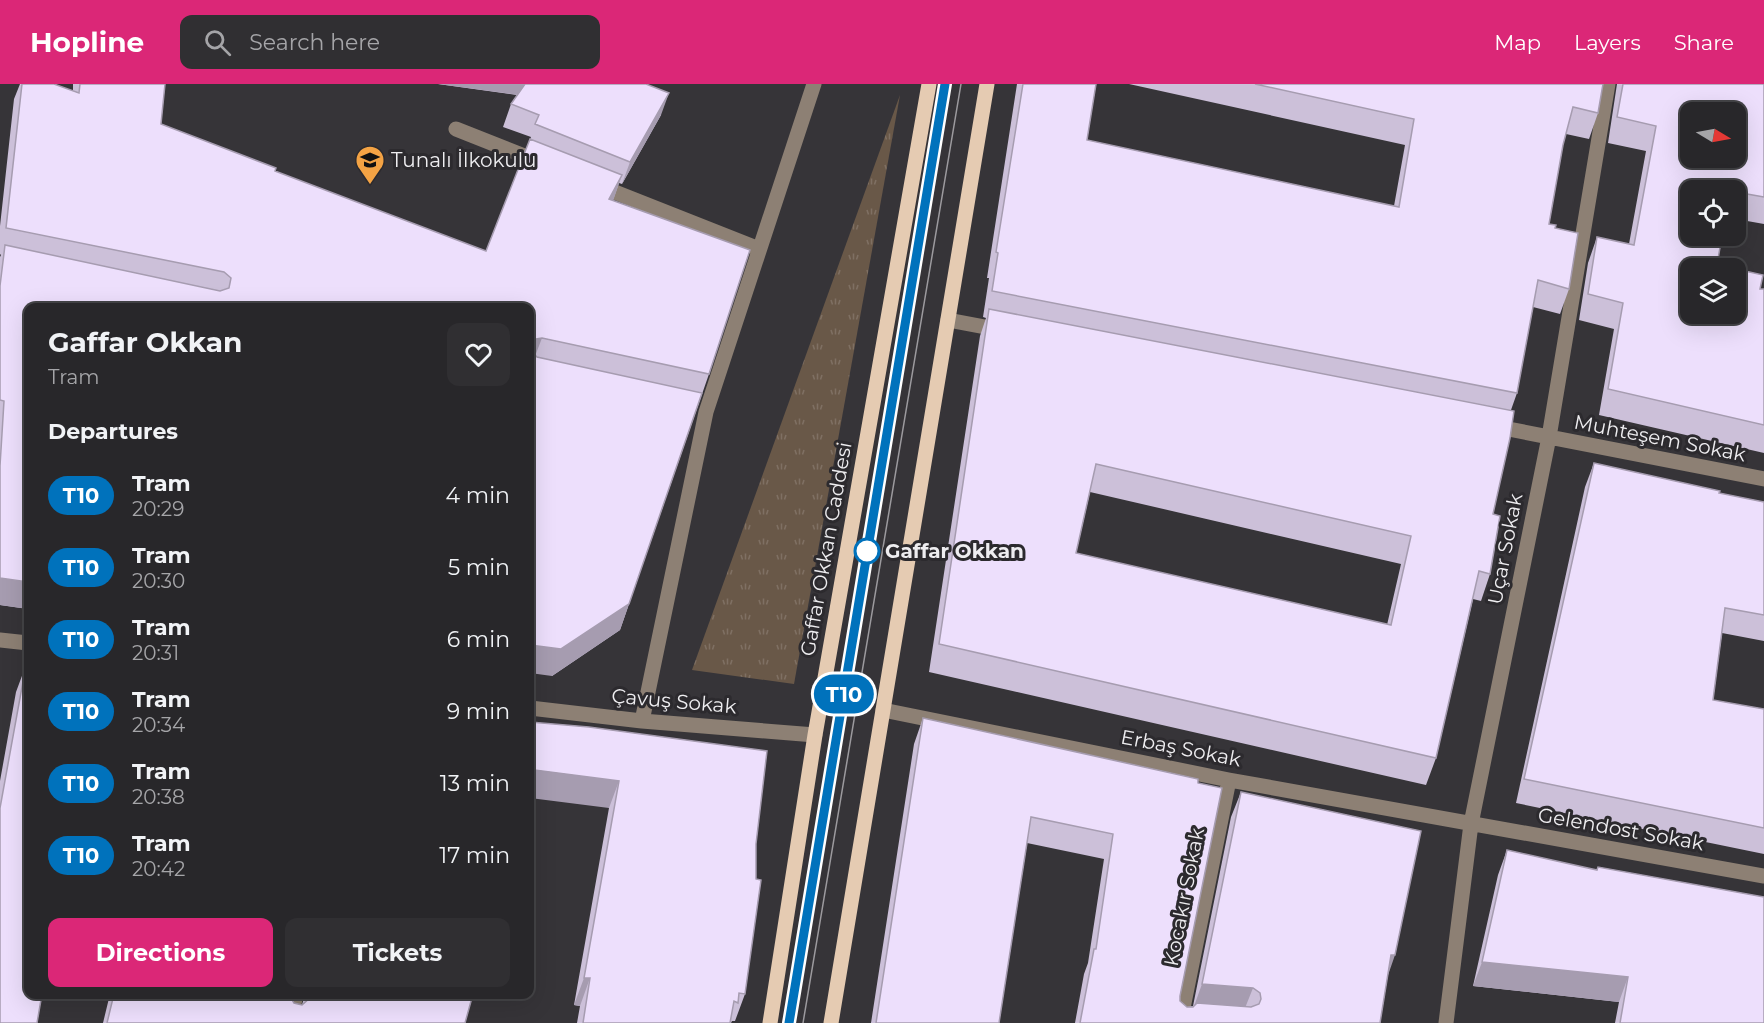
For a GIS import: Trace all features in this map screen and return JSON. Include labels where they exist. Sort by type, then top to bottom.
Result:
[{"type":"main road","name":"Gaffar Okkan Caddesi","points":[[770,1023],[815,735],[929,84]]},
{"type":"main road","points":[[831,1023],[987,84]]},
{"type":"street","points":[[642,721],[700,410],[759,249],[814,84]]},
{"type":"street","name":"Uçar Sokak","points":[[1446,1023],[1471,824],[1549,437],[1608,84]]},
{"type":"street","points":[[456,129],[553,168]]},
{"type":"street","points":[[586,181],[759,249]]},
{"type":"street","points":[[948,320],[1017,333]]},
{"type":"street","name":"Muhteşem Sokak","points":[[1480,424],[1764,479]]},
{"type":"street","points":[[0,640],[24,643]]},
{"type":"street","name":"Çavuş Sokak","points":[[534,708],[642,721],[815,735]]},
{"type":"street","name":"Erbaş Sokak","points":[[884,710],[1229,780],[1471,824]]},
{"type":"street","name":"Kocakır Sokak","points":[[1184,1020],[1229,780]]},
{"type":"street","name":"Gelendost Sokak","points":[[1471,824],[1764,876]]},
{"type":"street","points":[[290,1023],[295,999]]},
{"type":"green space","points":[[900,95],[794,684],[692,670]]},
{"type":"building","points":[[22,84],[54,84],[79,93],[80,84],[165,84],[161,124],[276,168],[275,171],[486,251],[530,139],[622,175],[609,199],[750,250],[709,374],[542,338],[534,341],[534,303],[24,303],[24,581],[0,578],[0,466],[4,401],[0,400],[0,286],[5,245],[220,291],[229,288],[231,278],[224,272],[6,228]]},
{"type":"building","points":[[525,84],[646,84],[669,93],[630,162],[535,124],[539,115],[511,104]]},
{"type":"building","points":[[1023,84],[1096,84],[1087,140],[1399,207],[1414,119],[1255,84],[1603,84],[1598,113],[1573,107],[1563,145],[1549,224],[1556,225],[1555,228],[1578,233],[1569,289],[1538,280],[1517,393],[992,291],[998,253],[996,252]]},
{"type":"building","points":[[1623,84],[1764,84],[1764,197],[1746,194],[1746,180],[1680,180],[1680,246],[1720,246],[1718,258],[1680,258],[1680,324],[1746,324],[1746,271],[1763,275],[1760,289],[1764,289],[1764,425],[1608,389],[1623,303],[1588,294],[1597,237],[1634,245],[1656,126],[1617,117]]},
{"type":"building","points":[[989,309],[1514,411],[1493,514],[1500,516],[1490,574],[1479,571],[1436,758],[939,644]],"holes":[[[1096,464],[1411,536],[1391,625],[1076,553]]]},
{"type":"building","points":[[534,354],[537,357],[702,393],[629,604],[561,649],[534,646]]},
{"type":"building","points":[[1594,463],[1764,502],[1764,615],[1725,608],[1713,700],[1764,709],[1764,828],[1524,779]]},
{"type":"building","points":[[24,676],[24,999],[41,999],[37,1023],[0,1023],[0,808]]},
{"type":"building","points":[[923,718],[1198,779],[1198,783],[1222,788],[1180,996],[1180,1001],[1187,1007],[1193,1007],[1197,1003],[1251,1007],[1259,1004],[1261,999],[1260,993],[1253,988],[1202,984],[1241,792],[1421,831],[1395,955],[1391,955],[1380,1023],[1080,1023],[1094,949],[1096,949],[1113,834],[1031,817],[999,1023],[876,1023]]},
{"type":"building","points":[[534,722],[589,727],[767,751],[756,844],[756,879],[761,880],[745,994],[739,993],[738,1003],[734,1001],[730,1023],[583,1023],[590,978],[584,978],[619,781],[535,770],[534,778]]},
{"type":"building","points":[[1507,850],[1597,870],[1598,867],[1764,897],[1764,1023],[1620,1023],[1628,977],[1482,962]]},
{"type":"building","points":[[113,999],[292,999],[294,1003],[302,1005],[309,999],[472,999],[465,1023],[107,1023]]},
{"type":"tram line","points":[[789,1023],[944,84]]},
{"type":"tram line","name":"T10","points":[[789,1023],[945,84]]},
{"type":"tram line","points":[[803,1023],[961,84]]},
{"type":"place","name":"Tunalı İlkokulu","points":[[370,186]]},
{"type":"place","name":"Gaffar Okkan","points":[[867,551]]}]
